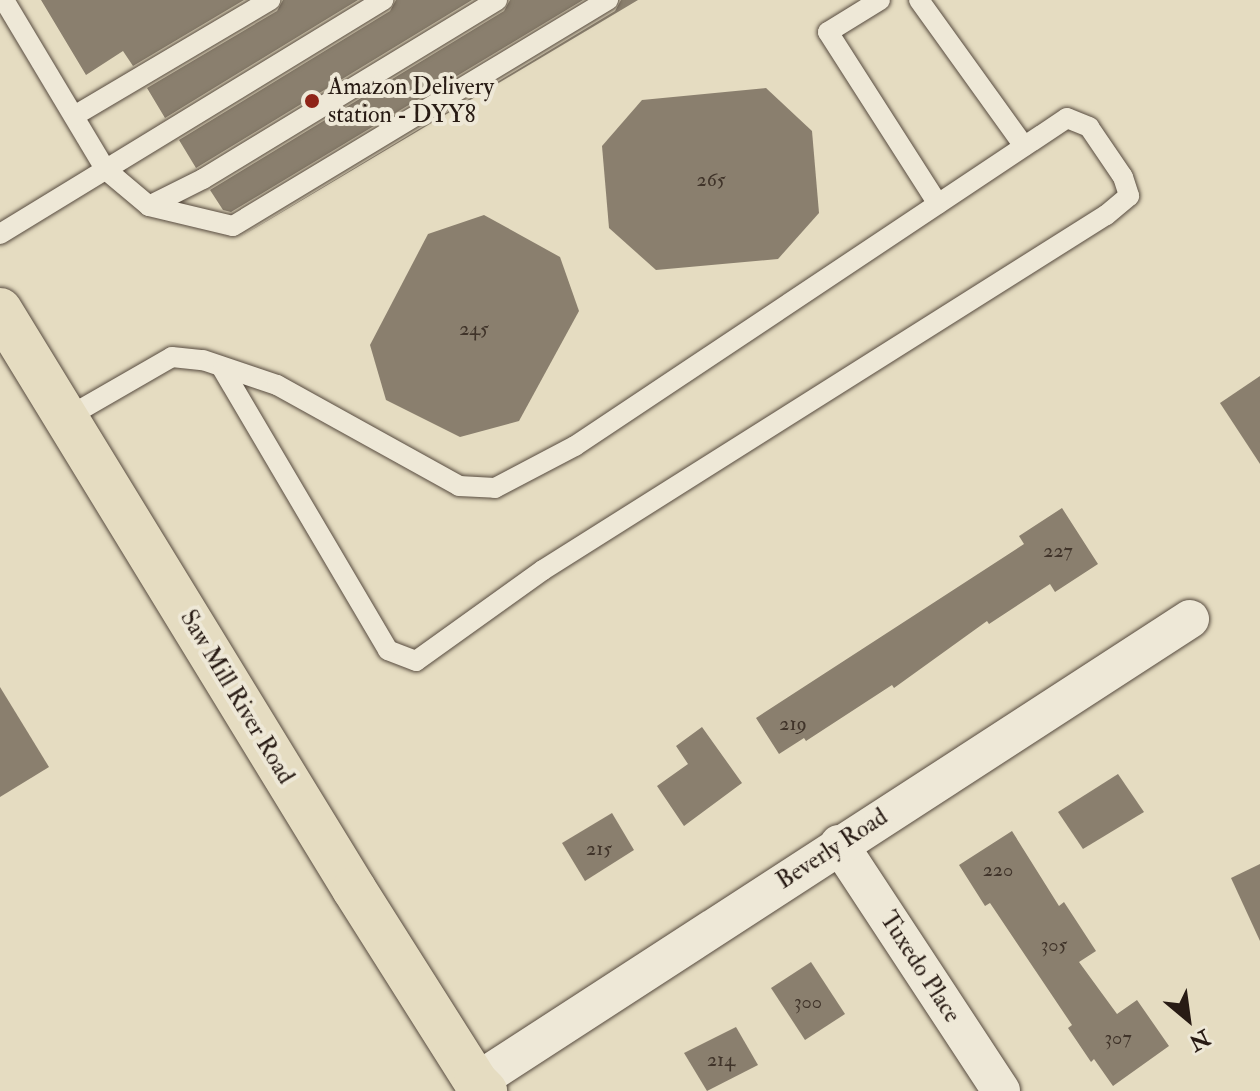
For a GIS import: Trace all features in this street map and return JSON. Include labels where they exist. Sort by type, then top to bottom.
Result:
[{"type":"main road","name":"Saw Mill River Road","points":[[0,310],[480,1088]]},
{"type":"street","name":"Beverly Road","points":[[480,1088],[839,844],[1190,619]]},
{"type":"street","name":"Tuxedo Place","points":[[839,844],[1001,1091]]},
{"type":"lane","points":[[4,0],[105,169],[149,206],[233,226],[608,0]]},
{"type":"lane","points":[[74,116],[270,0]]},
{"type":"lane","points":[[0,234],[383,0]]},
{"type":"lane","points":[[149,206],[203,179],[497,0]]},
{"type":"lane","points":[[880,0],[828,32],[938,204]]},
{"type":"lane","points":[[919,0],[1024,146]]},
{"type":"lane","points":[[66,418],[172,357],[203,360],[223,370],[277,385],[459,486],[495,488],[575,446],[1067,118],[1089,127],[1123,177],[1129,196],[1092,224],[543,570],[416,661],[388,650],[223,370]]},
{"type":"building","points":[[41,0],[244,0],[133,66],[123,51],[86,75]]},
{"type":"building","points":[[283,0],[358,0],[165,118],[147,88],[277,11]]},
{"type":"building","points":[[396,0],[472,0],[196,168],[179,140],[390,11]]},
{"type":"building","points":[[510,0],[583,0],[231,212],[223,210],[210,190],[504,11]]},
{"type":"building","points":[[621,0],[638,0],[240,237],[615,11]]},
{"type":"building","points":[[766,88],[812,131],[819,213],[778,259],[656,270],[609,228],[602,146],[642,100]]},
{"type":"building","points":[[484,215],[560,257],[579,311],[519,421],[460,437],[386,400],[370,345],[428,234]]},
{"type":"building","points":[[1260,376],[1260,464],[1220,403]]},
{"type":"building","points":[[1062,508],[1098,564],[1055,592],[1050,584],[989,624],[987,621],[894,688],[892,685],[806,741],[804,738],[779,754],[756,718],[1024,544],[1019,536]]},
{"type":"building","points":[[0,687],[49,767],[0,797]]},
{"type":"building","points":[[702,727],[742,783],[684,826],[657,786],[688,764],[676,746]]},
{"type":"building","points":[[1118,774],[1144,812],[1083,849],[1058,812]]},
{"type":"building","points":[[612,813],[634,850],[585,881],[562,843]]},
{"type":"building","points":[[1012,831],[1059,906],[1064,902],[1096,951],[1079,962],[1117,1014],[1137,1000],[1169,1046],[1113,1086],[1094,1059],[1091,1062],[1068,1028],[1072,1025],[990,903],[985,906],[959,865]]},
{"type":"building","points":[[1260,864],[1260,941],[1231,878]]},
{"type":"building","points":[[811,962],[845,1014],[805,1040],[771,988]]},
{"type":"building","points":[[736,1027],[758,1065],[707,1091],[684,1053]]},
{"type":"place","name":"Amazon Delivery station - DYY8","points":[[312,101]]}]
